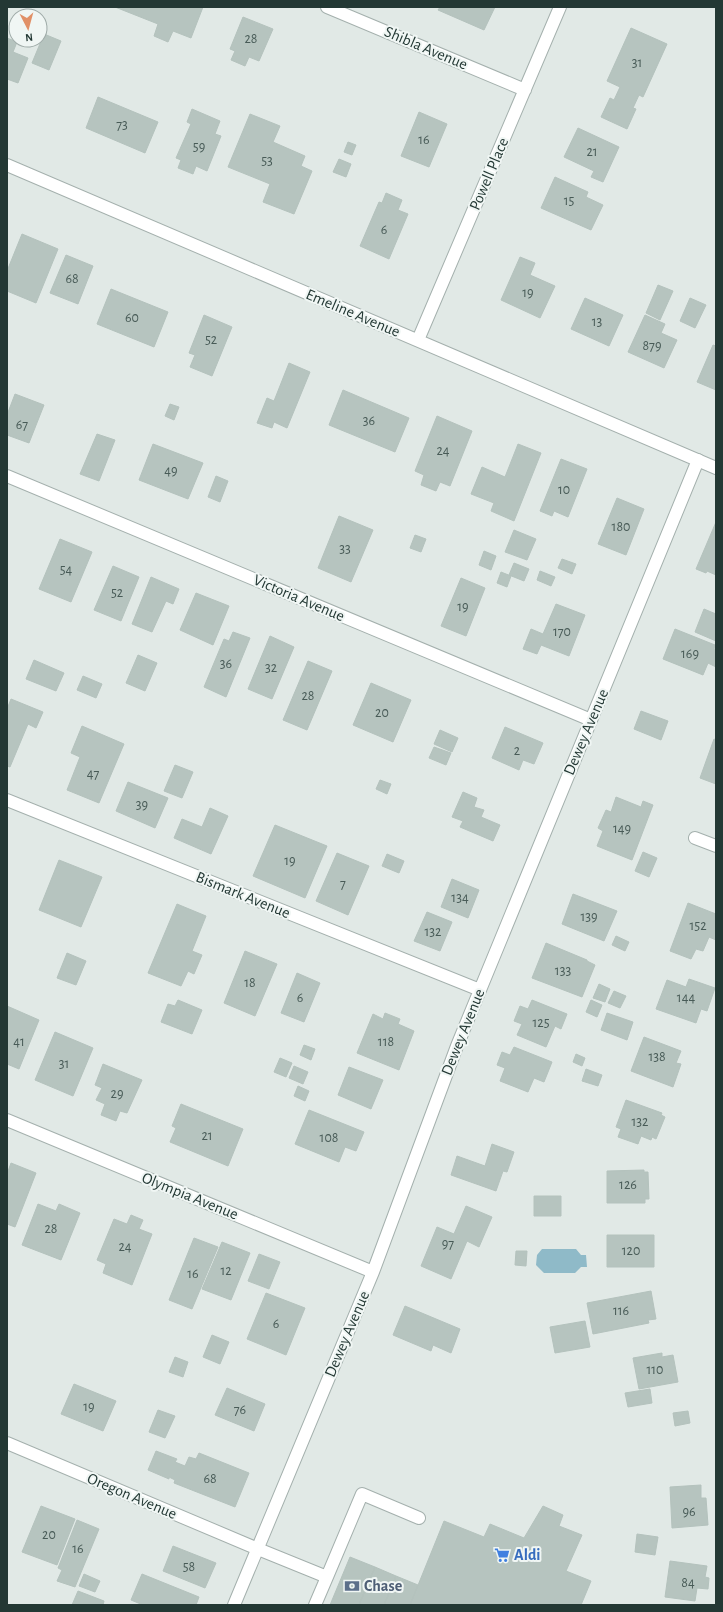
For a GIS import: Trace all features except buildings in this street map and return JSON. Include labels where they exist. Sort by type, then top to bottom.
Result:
[{"type":"street","name":"Shibla Avenue","points":[[327,7],[525,90]]},
{"type":"street","name":"Powell Place","points":[[418,340],[560,7]]},
{"type":"street","name":"Emeline Avenue","points":[[7,166],[716,468]]},
{"type":"street","name":"Dewey Avenue","points":[[234,1605],[373,1272],[454,1053],[698,460]]},
{"type":"street","name":"Victoria Avenue","points":[[7,476],[591,720]]},
{"type":"street","name":"Bismark Avenue","points":[[7,800],[480,990]]},
{"type":"street","points":[[695,838],[716,846]]},
{"type":"street","name":"Olympia Avenue","points":[[7,1120],[373,1272]]},
{"type":"street","name":"Oregon Avenue","points":[[7,1443],[327,1577]]},
{"type":"street","points":[[316,1605],[362,1494],[419,1518]]},
{"type":"water","points":[[542,1249],[576,1249],[581,1255],[586,1255],[587,1267],[581,1267],[575,1273],[544,1273],[536,1265],[537,1255]]},
{"type":"place","name":"Aldi","points":[[502,1555]]},
{"type":"place","name":"Chase","points":[[352,1586]]}]
